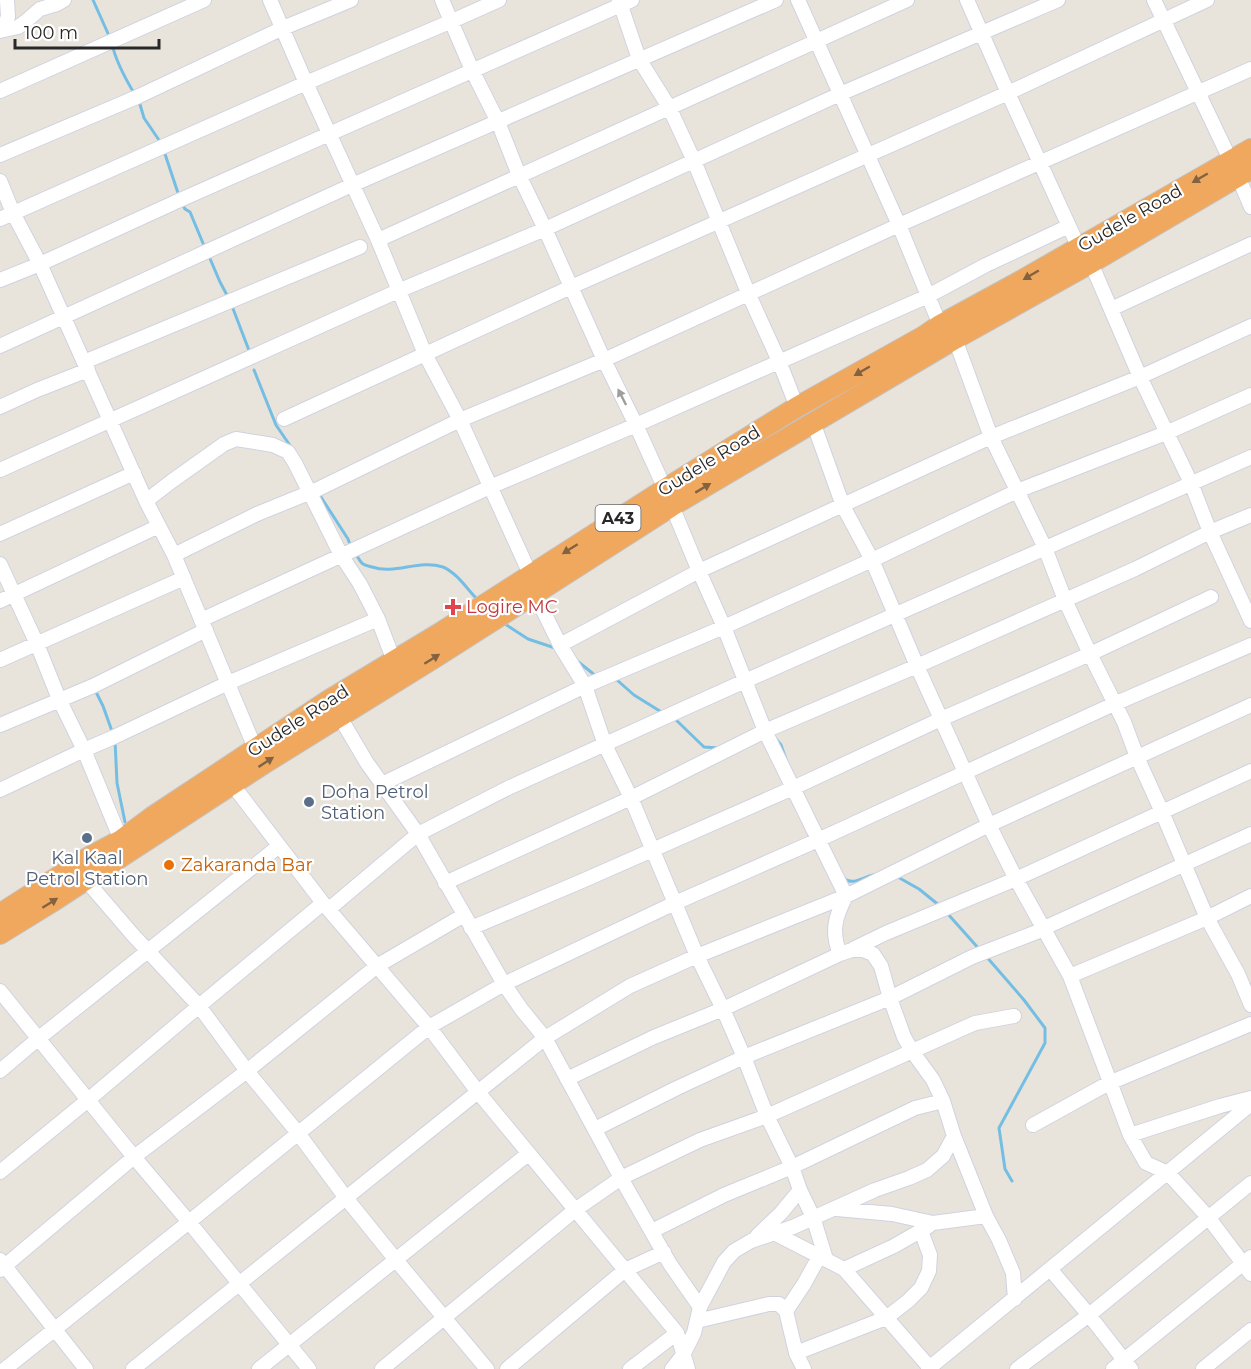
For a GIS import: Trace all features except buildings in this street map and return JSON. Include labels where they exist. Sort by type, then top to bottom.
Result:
[{"type":"highway","name":"Gudele Road","points":[[0,934],[232,784],[394,661],[530,574],[668,497],[813,422],[901,372],[1085,255],[1240,169],[1251,149]]},
{"type":"highway","name":"Gudele Road","points":[[0,914],[89,857],[121,840],[255,748],[335,708],[535,594],[729,450],[797,407],[1017,284],[1085,255]]},
{"type":"street","points":[[1,30],[8,17],[7,0]]},
{"type":"street","points":[[1,30],[18,27],[40,9],[64,0]]},
{"type":"street","points":[[0,91],[204,0]]},
{"type":"street","points":[[270,0],[378,240],[425,354],[460,420],[530,574]]},
{"type":"street","points":[[0,155],[137,97],[283,28],[351,0]]},
{"type":"street","points":[[442,0],[472,70],[498,122],[519,176],[668,497],[724,627],[765,731],[846,896]]},
{"type":"street","points":[[0,219],[499,0]]},
{"type":"street","points":[[0,346],[352,185],[776,0]]},
{"type":"street","points":[[798,0],[899,225],[940,325]]},
{"type":"street","points":[[378,240],[907,0]]},
{"type":"street","points":[[967,0],[1069,226],[1111,309],[1140,377],[1191,483],[1210,532],[1251,621]]},
{"type":"street","points":[[0,470],[398,291],[545,229],[840,94],[1058,0]]},
{"type":"street","points":[[1154,0],[1198,93],[1240,169],[1251,207]]},
{"type":"street","points":[[284,419],[571,287],[1008,93],[1207,0]]},
{"type":"street","points":[[0,280],[624,1],[639,59],[669,107],[694,161],[797,407]]},
{"type":"street","points":[[174,555],[460,420],[604,360],[899,225],[1251,69]]},
{"type":"street","points":[[0,181],[13,213],[40,264],[146,501],[174,555],[255,748]]},
{"type":"street","points":[[0,725],[93,686],[204,625],[341,555],[490,487],[927,296],[1069,226]]},
{"type":"street","points":[[1111,309],[1251,244]]},
{"type":"street","points":[[0,407],[132,341],[360,247]]},
{"type":"street","points":[[560,645],[699,571],[991,437],[1140,377],[1251,326]]},
{"type":"street","points":[[955,339],[991,437],[1044,548],[1090,654],[1124,722],[1207,918],[1238,974],[1251,1005]]},
{"type":"street","points":[[382,784],[585,686],[724,627],[1017,491],[1166,433],[1251,395]]},
{"type":"street","points":[[813,422],[843,506],[872,560],[988,825],[1070,976],[1130,1135],[1146,1163],[1168,1173],[1248,1265],[1122,1366],[1089,1315],[1050,1269]]},
{"type":"street","points":[[146,501],[224,444],[236,439],[273,445],[288,452],[341,555],[360,584],[378,619],[394,661]]},
{"type":"street","points":[[0,1172],[200,1006],[418,834],[510,787],[1251,457]]},
{"type":"street","points":[[0,534],[134,473]]},
{"type":"street","points":[[445,882],[631,798],[765,731],[917,666],[1251,515]]},
{"type":"street","points":[[0,601],[159,526]]},
{"type":"street","points":[[0,564],[84,750],[121,840]]},
{"type":"street","points":[[0,660],[184,578]]},
{"type":"street","points":[[535,594],[560,645],[585,686],[605,745],[631,798],[697,956],[723,1008],[767,1116],[813,1217],[823,1257],[786,1311]]},
{"type":"street","points":[[471,928],[793,788],[941,719],[1090,654],[1210,597]]},
{"type":"street","points":[[0,790],[228,683],[378,619]]},
{"type":"street","points":[[5,1369],[429,1027],[504,984],[675,903],[1114,704],[1251,645]]},
{"type":"street","points":[[133,1369],[546,1038],[630,986],[697,956],[846,896],[988,825],[1251,705]]},
{"type":"street","points":[[335,708],[367,763],[418,834],[504,984],[546,1038],[621,1178],[698,1314]]},
{"type":"street","points":[[567,1078],[886,933],[1016,879],[1251,771]]},
{"type":"street","points":[[232,784],[326,906],[429,1027],[528,1154],[677,1333],[688,1369]]},
{"type":"street","points":[[595,1129],[744,1057],[890,998],[972,957],[1043,929],[1251,834]]},
{"type":"street","points":[[0,1071],[279,846]]},
{"type":"street","points":[[86,879],[148,951],[200,1006],[247,1071],[298,1133],[346,1198],[487,1369]]},
{"type":"street","points":[[846,896],[837,914],[836,944],[846,952],[863,950],[873,954],[881,966],[904,1037],[933,1080],[944,1101],[954,1136],[986,1216],[1013,1273],[1015,1299]]},
{"type":"street","points":[[1070,976],[1207,918],[1251,896]]},
{"type":"street","points":[[86,1369],[2,1265],[134,1157],[247,1071],[377,966],[464,915]]},
{"type":"street","points":[[1238,974],[1251,967]]},
{"type":"street","points":[[0,991],[309,1369]]},
{"type":"street","points":[[382,1369],[575,1210],[621,1178],[700,1140],[767,1116],[975,1023],[1014,1016]]},
{"type":"street","points":[[1033,1125],[1109,1083],[1251,1024]]},
{"type":"street","points":[[1130,1135],[1251,1098]]},
{"type":"street","points":[[652,1231],[724,1195],[792,1167],[915,1108],[944,1101]]},
{"type":"street","points":[[774,1233],[844,1269],[930,1369],[1251,1104]]},
{"type":"street","points":[[751,1241],[793,1227],[875,1190],[927,1170],[943,1156],[954,1136]]},
{"type":"street","points":[[259,1369],[528,1154]]},
{"type":"street","points":[[1017,1369],[1089,1315],[1251,1183]]},
{"type":"street","points":[[672,1369],[683,1355],[694,1333],[698,1314],[724,1262],[769,1226],[800,1190]]},
{"type":"street","points":[[834,1209],[892,1214],[927,1227]]},
{"type":"street","points":[[844,1269],[894,1246],[927,1227],[986,1216]]},
{"type":"street","points":[[796,1353],[886,1318],[908,1301],[921,1288],[929,1271],[927,1227]]},
{"type":"street","points":[[507,1369],[625,1270],[664,1252]]},
{"type":"street","points":[[698,1314],[779,1304],[786,1311],[796,1353],[804,1369]]},
{"type":"street","points":[[1203,1369],[1251,1330]]},
{"type":"street","points":[[630,1369],[677,1333]]},
{"type":"waterway","points":[[93,0],[110,38]]},
{"type":"waterway","points":[[112,44],[118,63],[134,93]]},
{"type":"waterway","points":[[139,101],[144,118],[161,143]]},
{"type":"waterway","points":[[164,151],[179,196]]},
{"type":"waterway","points":[[181,202],[190,212],[205,248]]},
{"type":"waterway","points":[[208,254],[228,297]]},
{"type":"waterway","points":[[232,306],[250,353]]},
{"type":"waterway","points":[[254,370],[276,425],[291,447]]},
{"type":"waterway","points":[[319,494],[351,547]]},
{"type":"waterway","points":[[355,552],[366,566],[381,569],[425,565],[443,567],[457,577],[477,599]]},
{"type":"waterway","points":[[502,622],[528,639],[558,649]]},
{"type":"waterway","points":[[576,660],[596,676]]},
{"type":"waterway","points":[[614,680],[663,713]]},
{"type":"waterway","points":[[95,690],[113,734]]},
{"type":"waterway","points":[[674,718],[704,747],[719,748]]},
{"type":"waterway","points":[[776,739],[781,745],[788,765]]},
{"type":"waterway","points":[[115,740],[117,783],[125,822]]},
{"type":"waterway","points":[[843,878],[855,881],[878,874]]},
{"type":"waterway","points":[[896,876],[919,889],[940,906]]},
{"type":"waterway","points":[[947,913],[980,950]]},
{"type":"waterway","points":[[985,955],[1045,1028],[1045,1043],[999,1128],[1005,1169],[1012,1181]]},
{"type":"place","name":"Logire MC","points":[[453,607]]},
{"type":"place","name":"Doha Petrol Station","points":[[309,802]]},
{"type":"place","name":"Kal Kaal Petrol Station","points":[[87,838]]},
{"type":"place","name":"Zakaranda Bar","points":[[169,865]]}]
